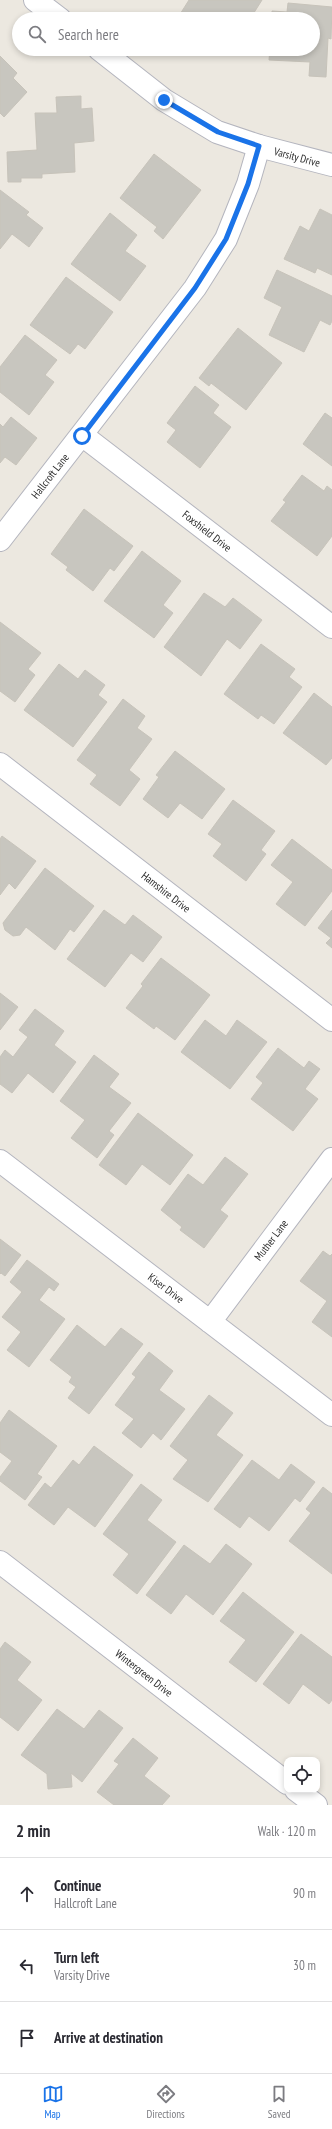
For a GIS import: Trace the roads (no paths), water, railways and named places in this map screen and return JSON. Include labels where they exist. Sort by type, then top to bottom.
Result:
[{"type":"street","points":[[35,0],[51,12]]},
{"type":"street","name":"Varsity Drive","points":[[108,56],[164,100],[218,132],[259,146],[332,165]]},
{"type":"street","name":"Hallcroft Lane","points":[[0,540],[82,436],[195,288],[226,239],[248,184],[259,146]]},
{"type":"street","name":"Foxshield Drive","points":[[82,436],[330,623]]},
{"type":"street","name":"Hamshire Drive","points":[[0,764],[332,1020]]},
{"type":"street","name":"Muther Lane","points":[[210,1322],[332,1159]]},
{"type":"street","name":"Kiser Drive","points":[[0,1161],[332,1415]]},
{"type":"street","name":"Wintergreen Drive","points":[[0,1562],[284,1781]]},
{"type":"street","points":[[300,1793],[316,1805]]}]
